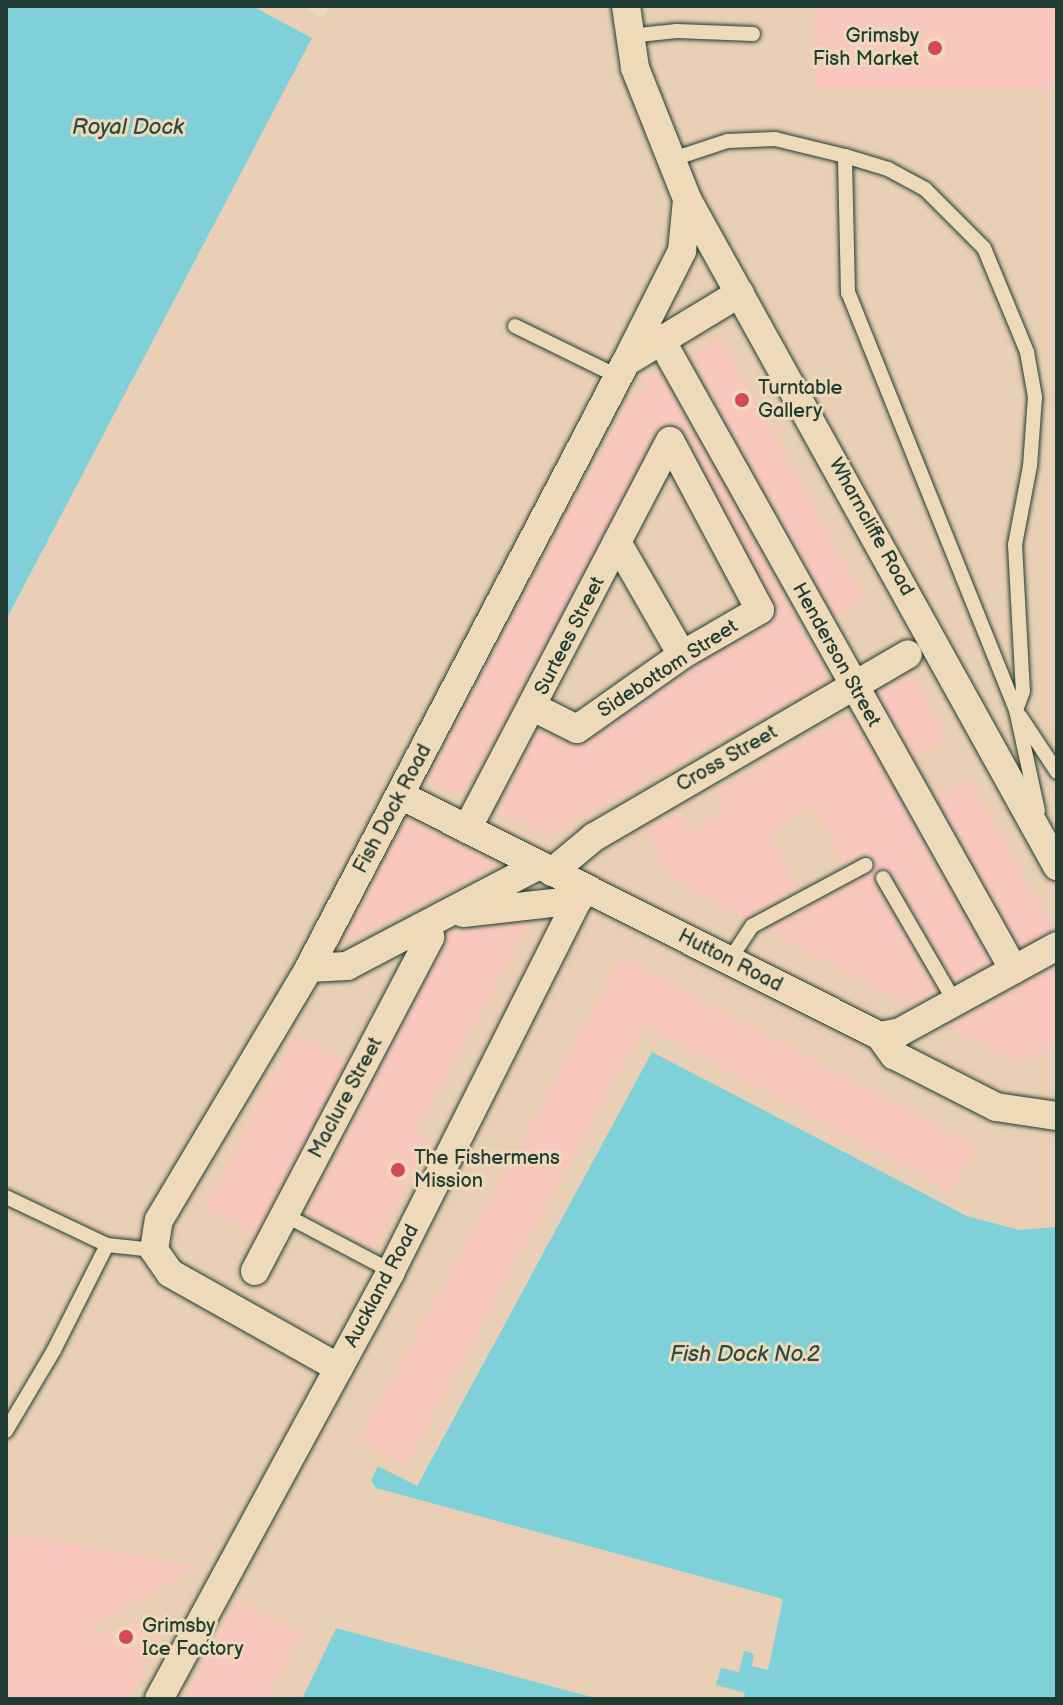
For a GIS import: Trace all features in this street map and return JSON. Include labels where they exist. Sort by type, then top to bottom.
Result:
[{"type":"street","name":"Wharncliffe Road","points":[[626,6],[635,68],[687,199],[1053,859]]},
{"type":"street","name":"Fish Dock Road","points":[[154,1250],[159,1220],[309,968],[622,370],[682,251],[687,199]]},
{"type":"street","name":"Fish Dock Road","points":[[622,370],[660,338],[740,293]]},
{"type":"street","name":"Henderson Street","points":[[660,338],[1014,970]]},
{"type":"street","name":"Surtees Street","points":[[467,829],[670,441],[760,610]]},
{"type":"street","points":[[617,542],[682,655]]},
{"type":"street","name":"Sidebottom Street","points":[[533,707],[577,729],[682,655],[760,610]]},
{"type":"street","name":"Cross Street","points":[[309,968],[347,966],[546,868],[908,654]]},
{"type":"street","name":"Hutton Road","points":[[400,795],[546,868],[581,894],[729,961],[880,1036],[894,1055],[996,1107],[1019,1115],[1057,1116]]},
{"type":"street","name":"Cross Street","points":[[438,919],[581,894]]},
{"type":"street","name":"Auckland Road","points":[[159,1699],[391,1271],[581,894]]},
{"type":"street","name":"Maclure Street","points":[[255,1271],[438,919]]},
{"type":"street","points":[[880,1036],[900,1032],[1057,946]]},
{"type":"street","points":[[154,1250],[170,1273],[193,1289],[339,1368]]},
{"type":"lane","points":[[629,36],[677,31],[753,34]]},
{"type":"lane","points":[[670,160],[727,141],[775,139],[845,156],[925,189],[984,248],[1027,352],[1035,397],[1030,466],[1015,545],[1023,691],[1016,710]]},
{"type":"lane","points":[[845,156],[848,293],[1016,710],[1053,859]]},
{"type":"lane","points":[[515,326],[622,370]]},
{"type":"lane","points":[[1016,710],[1057,772]]},
{"type":"lane","points":[[729,961],[752,926],[866,865]]},
{"type":"lane","points":[[883,878],[955,1002]]},
{"type":"lane","points":[[6,1197],[107,1245],[154,1250]]},
{"type":"lane","points":[[285,1215],[391,1271]]},
{"type":"lane","points":[[6,1431],[107,1245]]},
{"type":"shaded area","points":[[252,6],[300,6],[323,18],[329,6],[1057,6],[1057,1227],[1019,1230],[967,1216],[652,1052],[416,1486],[378,1466],[376,1488],[783,1599],[768,1670],[753,1699],[599,1699],[336,1628],[302,1699],[6,1699],[6,620],[312,38]]},
{"type":"water","name":"Royal Dock","points":[[6,6],[252,6],[312,38],[6,620]]},
{"type":"water","name":"Fish Dock No.2","points":[[652,1052],[967,1216],[1019,1230],[1057,1227],[1057,1699],[743,1699],[745,1693],[716,1685],[721,1668],[739,1672],[744,1651],[754,1654],[752,1666],[768,1670],[783,1599],[376,1488],[371,1480],[378,1466],[417,1486]]},
{"type":"water","points":[[336,1628],[599,1699],[302,1699]]},
{"type":"building","name":"Grimsby Fish Market","points":[[814,6],[1057,6],[1057,89],[814,89]]},
{"type":"building","points":[[721,339],[865,599],[834,616],[690,356]]},
{"type":"building","points":[[658,370],[831,679],[548,836],[496,811],[538,729],[573,746],[586,743],[691,669],[768,625],[777,611],[685,433],[677,426],[663,426],[464,797],[426,780],[629,398],[647,388],[641,378]]},
{"type":"building","points":[[911,672],[948,739],[914,758],[877,691]]},
{"type":"building","points":[[851,713],[991,963],[955,982],[892,873],[879,869],[874,883],[938,992],[910,1007],[766,930],[875,870],[875,861],[867,855],[845,865],[813,806],[770,832],[799,889],[745,919],[669,877],[645,831],[680,812],[690,830],[724,812],[713,792]]},
{"type":"building","points":[[970,779],[1054,930],[1021,949],[937,797]]},
{"type":"building","points":[[407,818],[500,864],[341,944]]},
{"type":"building","points":[[530,922],[415,1133],[430,1141],[372,1250],[305,1213],[445,945],[447,933]]},
{"type":"building","points":[[621,957],[975,1146],[951,1192],[644,1026],[406,1465],[358,1441]]},
{"type":"building","points":[[1057,965],[1057,1045],[1021,1064],[947,1026]]},
{"type":"building","points":[[294,1034],[347,1061],[258,1235],[205,1209]]},
{"type":"building","points":[[13,1534],[200,1566],[92,1626],[96,1635],[175,1611],[129,1699],[6,1699],[6,1546]]},
{"type":"building","points":[[237,1600],[303,1633],[266,1699],[183,1699]]},
{"type":"place","name":"Grimsby Fish Market","points":[[935,48]]},
{"type":"place","name":"Turntable Gallery","points":[[742,400]]},
{"type":"place","name":"The Fishermens Mission","points":[[398,1170]]},
{"type":"place","name":"Grimsby Ice Factory","points":[[126,1637]]}]
